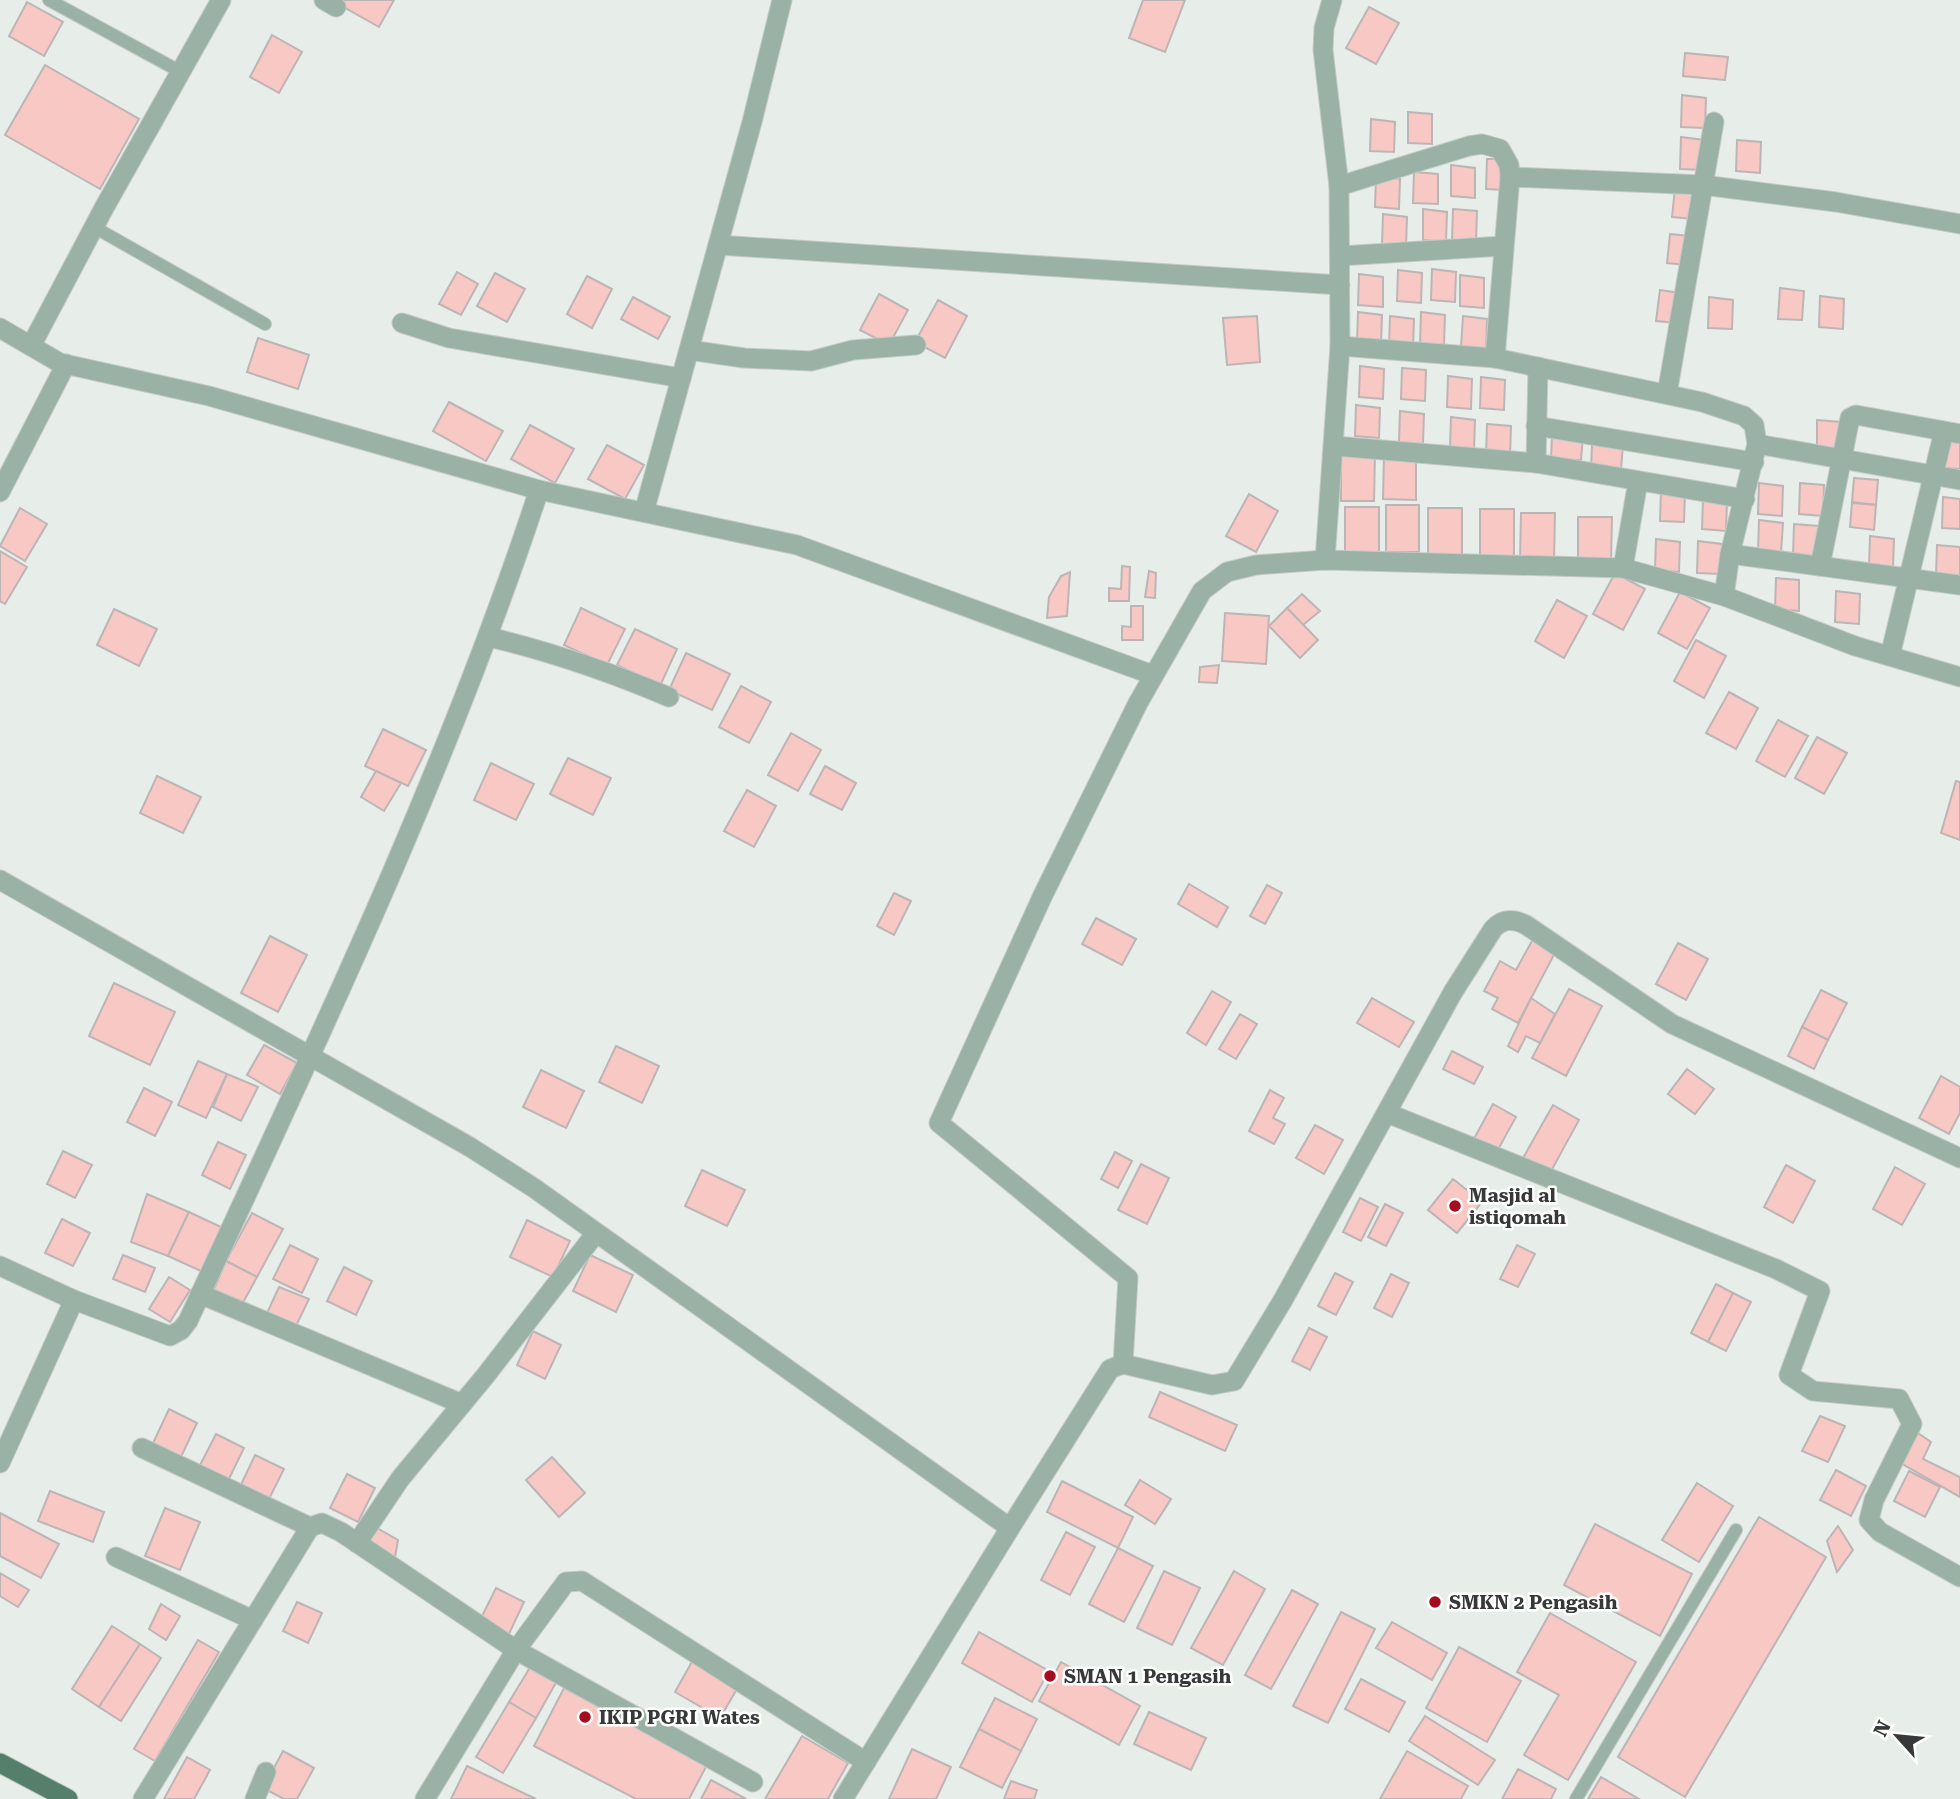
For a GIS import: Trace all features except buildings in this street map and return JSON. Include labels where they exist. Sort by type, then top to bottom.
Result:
[{"type":"main road","points":[[0,1763],[68,1799]]},
{"type":"street","points":[[31,346],[221,0]]},
{"type":"street","points":[[644,512],[782,0]]},
{"type":"street","points":[[1325,560],[1340,346],[1339,186],[1323,50],[1324,28],[1332,0]]},
{"type":"street","points":[[1667,394],[1714,122]]},
{"type":"street","points":[[1339,186],[1482,144],[1500,149],[1509,165],[1510,177],[1495,358]]},
{"type":"street","points":[[1510,177],[1703,184],[1849,204],[1960,224]]},
{"type":"street","points":[[718,245],[1340,285]]},
{"type":"street","points":[[1339,256],[1503,246]]},
{"type":"street","points":[[402,323],[449,338],[681,378]]},
{"type":"street","points":[[0,328],[66,364],[209,396],[539,489],[797,545],[1153,674]]},
{"type":"street","points":[[689,350],[744,358],[811,361],[853,350],[916,345]]},
{"type":"street","points":[[1340,346],[1495,358],[1667,394],[1744,416],[1754,425],[1755,453],[1730,554],[1724,596]]},
{"type":"street","points":[[0,492],[66,364]]},
{"type":"street","points":[[1536,463],[1538,367]]},
{"type":"street","points":[[1820,566],[1847,424],[1856,415],[1952,432],[1931,475],[1890,656]]},
{"type":"street","points":[[1536,426],[1755,453],[1840,458],[1960,480]]},
{"type":"street","points":[[1335,446],[1536,463],[1745,499]]},
{"type":"street","points":[[1623,568],[1638,481]]},
{"type":"street","points":[[0,1266],[74,1300],[170,1336],[181,1330],[188,1321],[410,836],[489,636],[539,489]]},
{"type":"street","points":[[1730,554],[1960,585]]},
{"type":"street","points":[[1123,1364],[1128,1278],[939,1123],[1044,895],[1153,674],[1185,617],[1212,581],[1227,572],[1256,565],[1325,560],[1623,568],[1724,596],[1890,656],[1960,677]]},
{"type":"street","points":[[489,636],[549,651],[618,675],[669,697]]},
{"type":"street","points":[[0,880],[470,1147],[596,1233],[1010,1528]]},
{"type":"street","points":[[843,1799],[1110,1368],[1123,1364],[1213,1384],[1234,1381],[1283,1300],[1482,945],[1497,925],[1509,920],[1526,925],[1672,1024],[1960,1158]]},
{"type":"street","points":[[1387,1113],[1776,1269],[1820,1291],[1788,1375],[1813,1391],[1899,1399],[1912,1424],[1874,1500],[1869,1520],[1880,1532],[1960,1577]]},
{"type":"street","points":[[357,1543],[405,1471],[462,1404],[596,1233]]},
{"type":"street","points":[[200,1294],[462,1404]]},
{"type":"street","points":[[0,1463],[74,1300]]},
{"type":"street","points":[[142,1448],[310,1527]]},
{"type":"street","points":[[144,1799],[310,1527],[322,1523],[357,1543],[516,1650],[753,1782]]},
{"type":"street","points":[[116,1557],[253,1620]]},
{"type":"street","points":[[425,1799],[516,1650],[566,1582],[582,1581],[866,1762]]},
{"type":"street","points":[[255,1799],[266,1772]]},
{"type":"lane","points":[[50,0],[181,72]]},
{"type":"lane","points":[[94,227],[265,324]]},
{"type":"lane","points":[[1576,1799],[1737,1530]]},
{"type":"place","name":"Masjid al istiqomah","points":[[1455,1206]]},
{"type":"place","name":"SMKN 2 Pengasih","points":[[1435,1602]]},
{"type":"place","name":"SMAN 1 Pengasih","points":[[1050,1676]]},
{"type":"place","name":"IKIP PGRI Wates","points":[[585,1717]]}]
